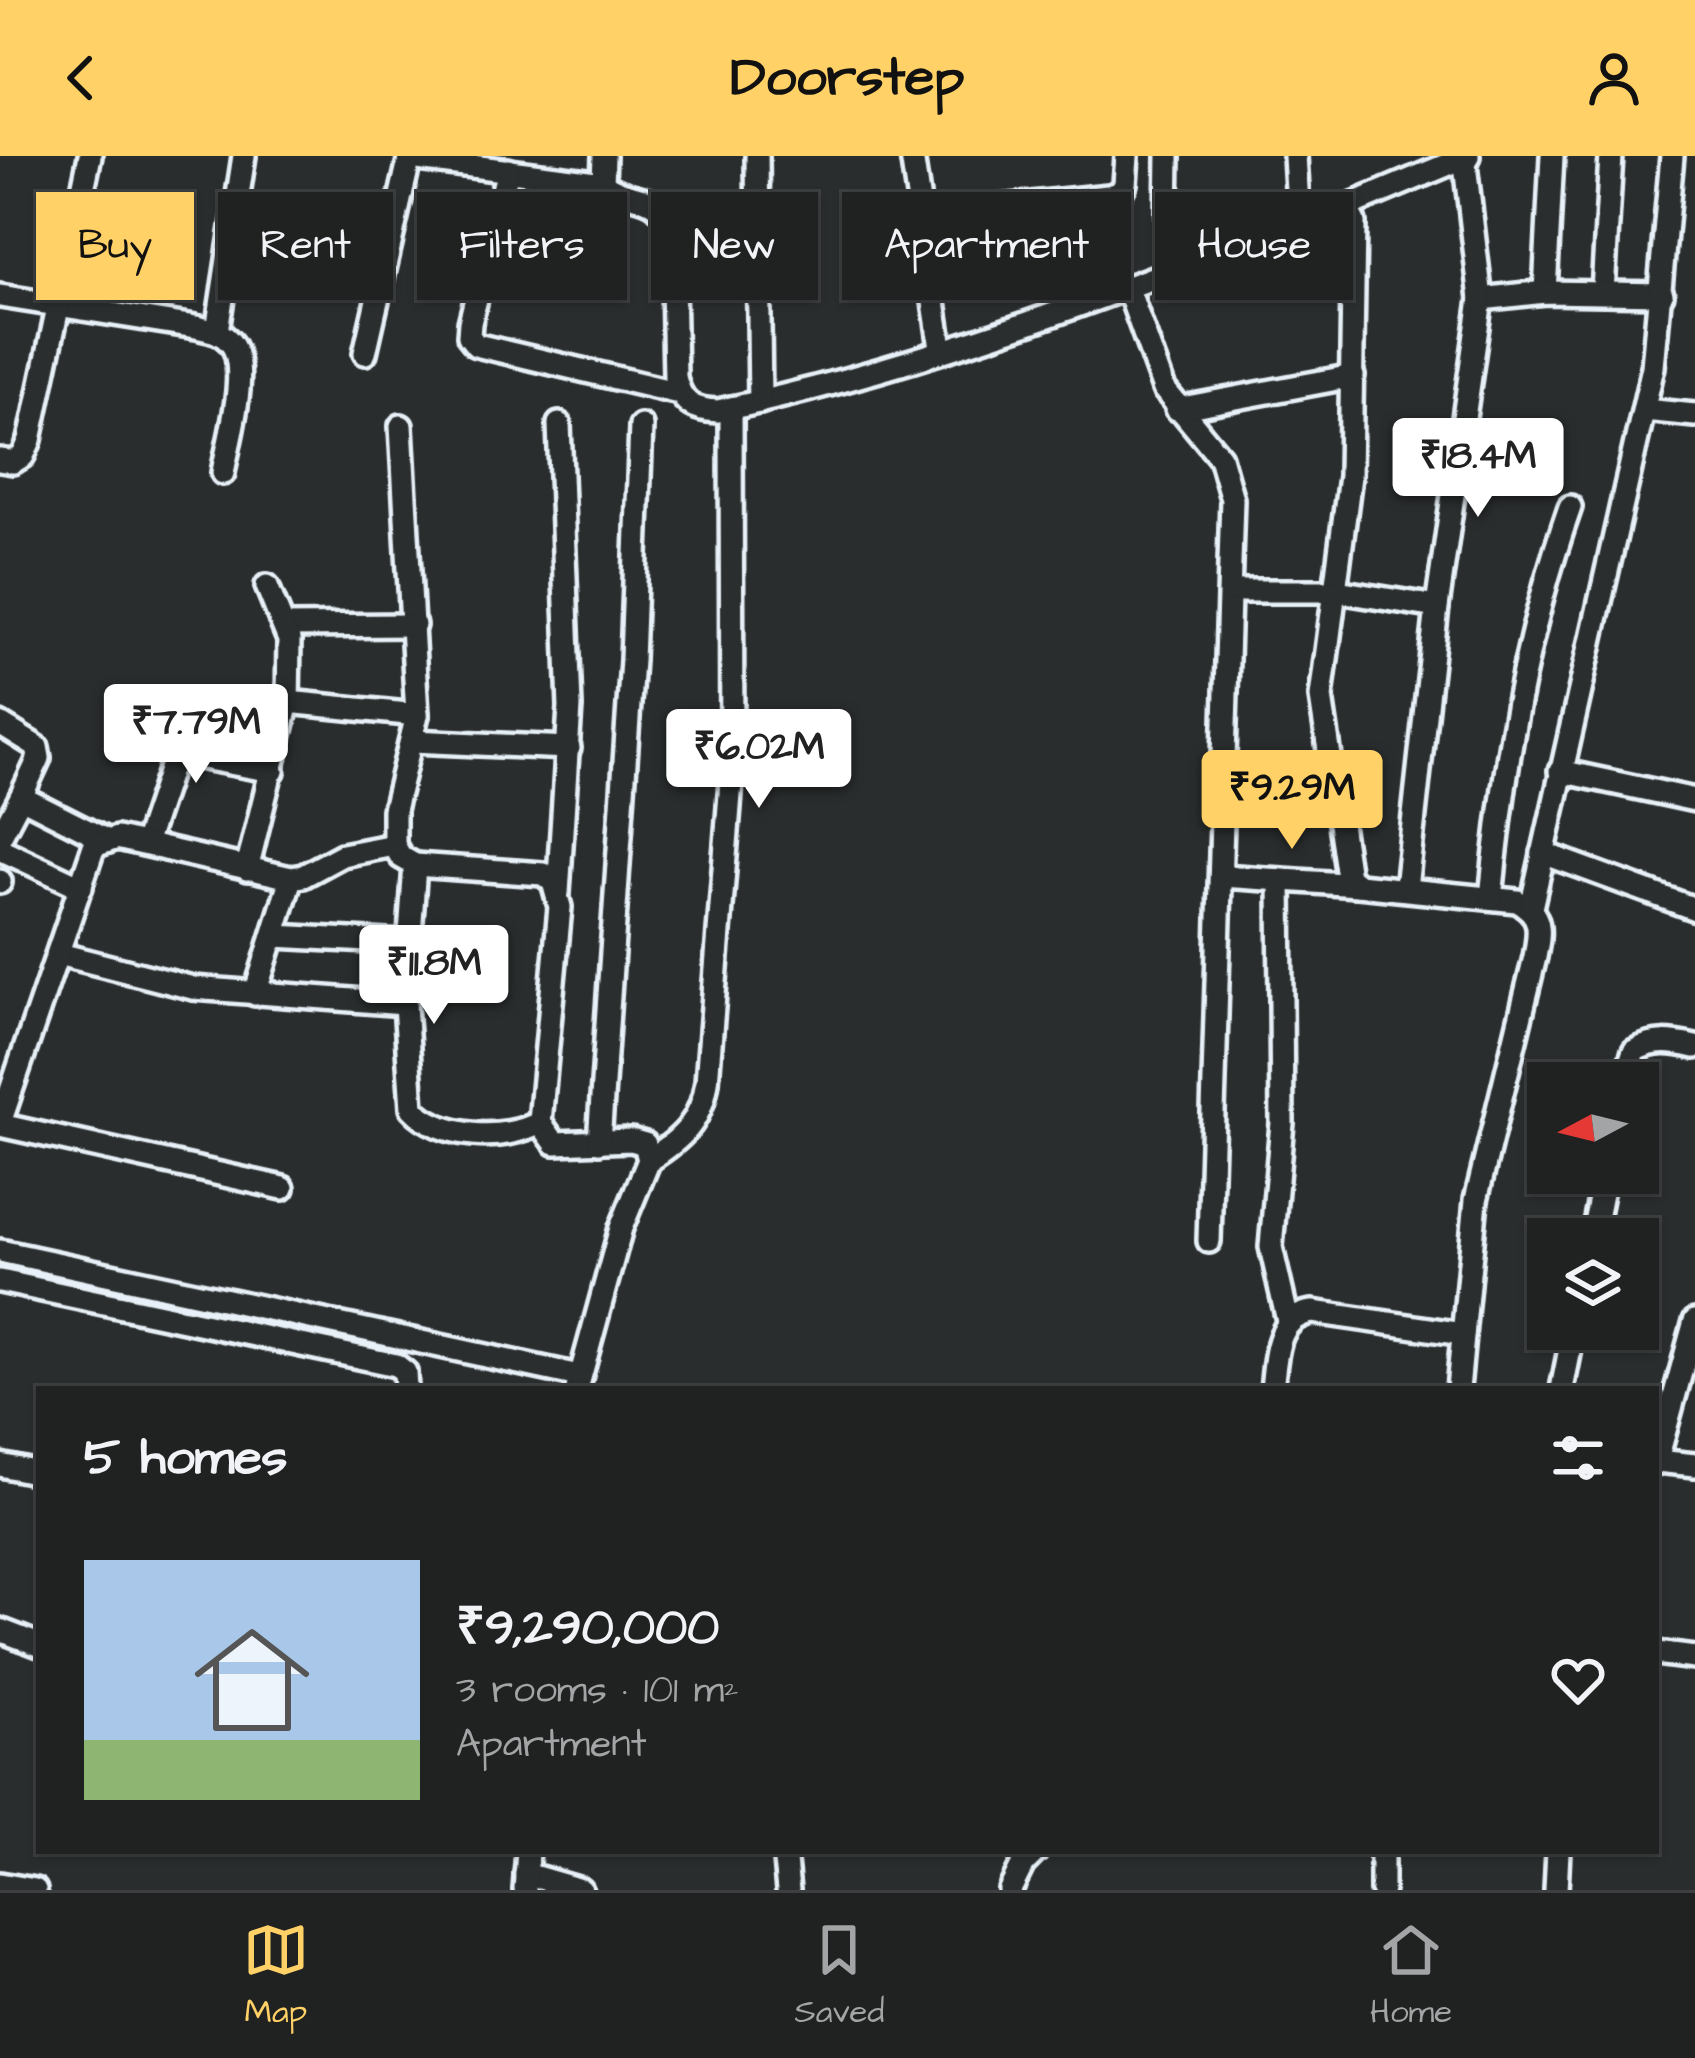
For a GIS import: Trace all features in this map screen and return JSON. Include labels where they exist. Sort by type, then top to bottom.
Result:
[{"type":"street","points":[[0,460],[14,462],[23,456],[30,440],[90,156]]},
{"type":"street","points":[[217,332],[244,156]]},
{"type":"street","points":[[603,183],[604,156]]},
{"type":"street","points":[[757,156],[760,402]]},
{"type":"street","points":[[912,156],[917,192]]},
{"type":"street","points":[[1121,192],[1127,156]]},
{"type":"street","points":[[1166,192],[1168,156]]},
{"type":"street","points":[[1295,156],[1297,192]]},
{"type":"street","points":[[1353,204],[1465,156],[1481,299],[1437,608],[1406,888]]},
{"type":"street","points":[[1545,292],[1552,156]]},
{"type":"street","points":[[1603,292],[1611,156]]},
{"type":"street","points":[[364,352],[410,157],[603,183],[656,203],[672,232],[679,393],[687,405],[701,410],[731,408],[848,382],[1093,300]]},
{"type":"street","points":[[1458,1386],[1476,1200],[1539,933],[1532,908],[1543,853],[1644,410],[1662,294],[1672,164],[1695,174]]},
{"type":"street","points":[[508,170],[470,323],[469,336],[476,346],[679,393]]},
{"type":"street","points":[[1353,220],[1350,476],[1322,674],[1322,720],[1348,877],[1358,885]]},
{"type":"street","points":[[1481,299],[1545,292],[1662,294]]},
{"type":"street","points":[[0,296],[217,332],[232,343],[240,362],[223,473]]},
{"type":"street","points":[[1131,297],[1164,389],[1220,457],[1232,499],[1209,1241]]},
{"type":"street","points":[[934,300],[941,348]]},
{"type":"street","points":[[1177,409],[1354,376]]},
{"type":"street","points":[[0,1251],[578,1382],[621,1228],[649,1160],[676,1143],[696,1121],[707,1082],[732,769],[731,408]]},
{"type":"street","points":[[1644,410],[1695,415]]},
{"type":"street","points":[[559,424],[569,748],[540,1122],[555,1143],[631,1139],[645,1144],[649,1160]]},
{"type":"street","points":[[401,426],[417,715],[394,810],[394,845],[401,857],[415,865],[543,874],[558,894]]},
{"type":"street","points":[[599,1142],[632,660],[641,426]]},
{"type":"street","points":[[1491,898],[1503,782],[1521,683],[1541,596],[1570,507]]},
{"type":"street","points":[[247,869],[288,702],[289,640],[266,586]]},
{"type":"street","points":[[1232,591],[1336,591],[1437,608]]},
{"type":"street","points":[[284,626],[414,625]]},
{"type":"street","points":[[288,702],[417,715]]},
{"type":"street","points":[[0,724],[37,748],[38,758],[0,837]]},
{"type":"street","points":[[412,741],[569,748]]},
{"type":"street","points":[[146,844],[174,758],[192,756],[273,771]]},
{"type":"street","points":[[1561,772],[1695,800]]},
{"type":"street","points":[[22,797],[106,840],[146,844],[291,878],[342,855],[394,845]]},
{"type":"street","points":[[106,840],[94,846],[0,1124],[283,1188]]},
{"type":"street","points":[[0,849],[81,886]]},
{"type":"street","points":[[1543,853],[1695,909]]},
{"type":"street","points":[[415,865],[405,1004],[412,1108],[422,1119],[491,1135],[524,1131],[540,1122]]},
{"type":"street","points":[[1222,875],[1406,888],[1532,908]]},
{"type":"street","points":[[255,994],[291,878]]},
{"type":"street","points":[[1280,880],[1282,1123],[1270,1247],[1288,1321]]},
{"type":"street","points":[[275,937],[407,943]]},
{"type":"street","points":[[59,953],[193,988],[405,1004]]},
{"type":"street","points":[[1631,1062],[1634,1051],[1659,1042],[1695,1047]]},
{"type":"street","points":[[0,1281],[396,1365],[406,1372],[406,1386]]},
{"type":"street","points":[[1272,1386],[1277,1352],[1288,1321],[1297,1314],[1313,1312],[1463,1334]]},
{"type":"street","points":[[1659,1451],[1695,1321]]},
{"type":"street","points":[[1563,1386],[1570,1350]]},
{"type":"street","points":[[1659,1462],[1695,1465]]},
{"type":"street","points":[[0,1465],[36,1472]]},
{"type":"street","points":[[0,1630],[36,1644]]},
{"type":"street","points":[[1659,1653],[1695,1658]]},
{"type":"street","points":[[784,1854],[788,1890]]},
{"type":"street","points":[[1010,1890],[1033,1854]]},
{"type":"street","points":[[1382,1854],[1382,1890]]},
{"type":"street","points":[[1556,1890],[1558,1854]]},
{"type":"street","points":[[527,1872],[581,1890]]},
{"type":"street","points":[[0,1884],[35,1890]]}]
